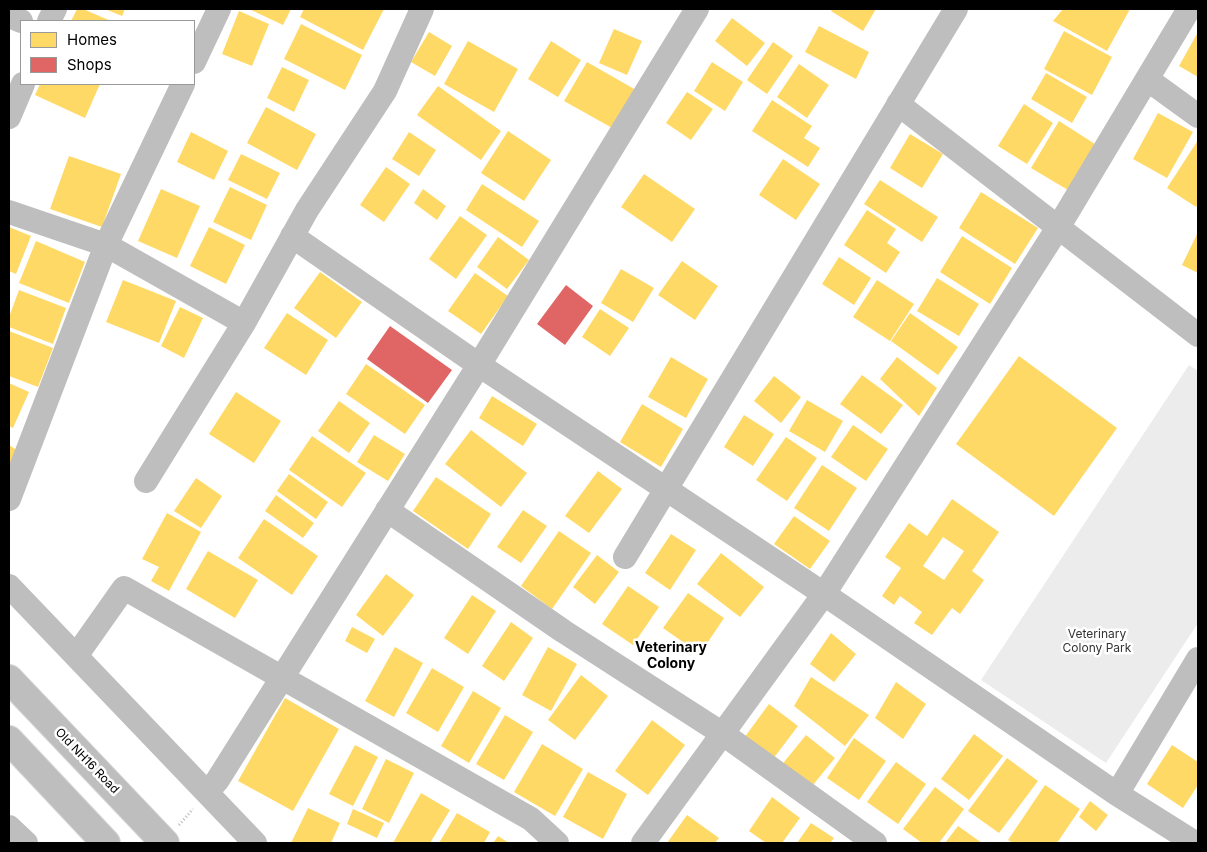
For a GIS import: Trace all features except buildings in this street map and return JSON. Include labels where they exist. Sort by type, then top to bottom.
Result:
[{"type":"main road","name":"Old NH16 Road","points":[[9,679],[165,843]]},
{"type":"main road","points":[[9,740],[106,843]]},
{"type":"street","points":[[195,60],[219,9]]},
{"type":"street","points":[[146,481],[244,324],[307,210],[385,91],[422,9]]},
{"type":"street","points":[[207,792],[217,781],[480,365],[697,9]]},
{"type":"street","points":[[626,557],[956,9]]},
{"type":"street","points":[[644,843],[824,594],[1059,226],[1189,9]]},
{"type":"street","points":[[1147,79],[1198,116]]},
{"type":"street","points":[[9,117],[23,85]]},
{"type":"street","points":[[9,499],[106,246],[183,85]]},
{"type":"street","points":[[898,104],[1059,226],[1198,335]]},
{"type":"street","points":[[9,212],[106,246],[244,324]]},
{"type":"street","points":[[292,236],[480,365],[824,594],[1117,794],[1168,836],[1195,843]]},
{"type":"street","points":[[388,510],[563,631],[724,734],[875,843]]},
{"type":"street","points":[[9,586],[255,843]]},
{"type":"street","points":[[76,656],[124,588],[531,820],[557,843]]},
{"type":"street","points":[[1117,794],[1198,659]]},
{"type":"street","points":[[9,827],[26,843]]},
{"type":"path","points":[[165,843],[207,792]]},
{"type":"green space","name":"Veterinary Colony Park","points":[[1189,365],[1198,371],[1198,623],[1106,763],[981,680]]},
{"type":"district","name":"Veterinary Colony","points":[[671,656]]}]
